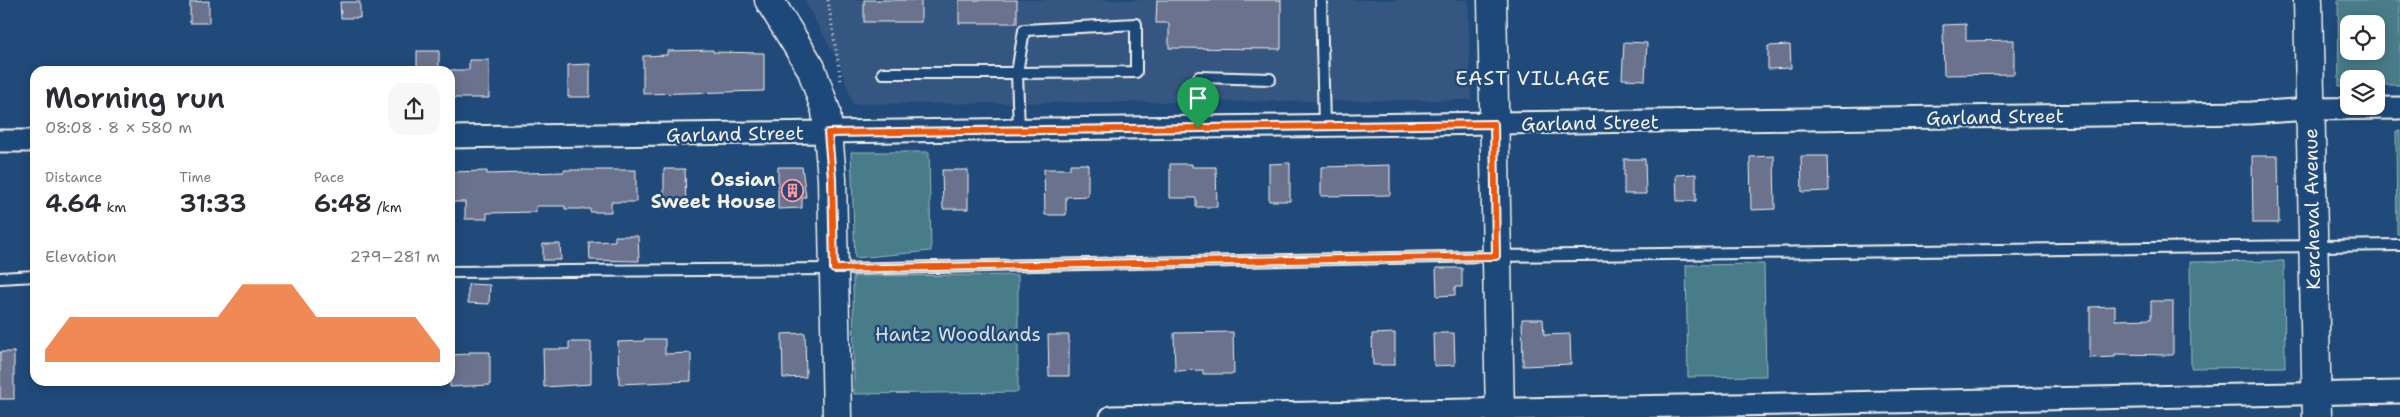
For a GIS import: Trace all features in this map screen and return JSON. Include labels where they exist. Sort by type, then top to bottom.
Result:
[{"type":"street","points":[[769,0],[811,68],[826,111],[832,178],[837,417]]},
{"type":"street","points":[[1492,0],[1500,413]]},
{"type":"street","name":"Kercheval Avenue","points":[[2308,0],[2317,405]]},
{"type":"street","name":"Garland Street","points":[[455,137],[2251,113],[2310,109],[2400,108]]},
{"type":"street","points":[[0,141],[30,141]]},
{"type":"street","points":[[1111,417],[2317,405],[2400,392]]},
{"type":"lane","points":[[1321,0],[1324,126]]},
{"type":"lane","points":[[883,73],[1018,73],[1136,72],[1136,24],[1024,30],[1018,73],[1019,130]]},
{"type":"lane","points":[[1198,128],[1199,77],[1270,79]]},
{"type":"lane","points":[[455,272],[834,269],[1496,256],[2400,245]]},
{"type":"lane","points":[[0,278],[30,276]]},
{"type":"path","points":[[828,0],[841,81]]},
{"type":"shaded area","points":[[804,0],[1468,0],[1471,100],[853,104],[839,63]]},
{"type":"green space","points":[[2338,0],[2400,0],[2400,85],[2385,85],[2385,70],[2340,70],[2340,86]]},
{"type":"green space","points":[[2396,131],[2400,131],[2400,234],[2397,234]]},
{"type":"green space","points":[[851,152],[929,152],[931,251],[855,258]]},
{"type":"green space","points":[[2284,261],[2285,367],[2191,368],[2190,262]]},
{"type":"green space","points":[[1764,264],[1766,376],[1688,377],[1686,265]]},
{"type":"green space","name":"Hantz Woodlands","points":[[1018,275],[1018,392],[854,394],[853,276]]},
{"type":"building","points":[[864,0],[921,0],[921,22],[864,22]]},
{"type":"building","points":[[959,0],[1017,0],[1017,23],[959,23]]},
{"type":"building","points":[[1157,0],[1281,0],[1281,49],[1169,48],[1169,23],[1156,23]]},
{"type":"building","points":[[209,1],[209,23],[190,23],[190,2]]},
{"type":"building","points":[[340,2],[360,2],[360,18],[341,18]]},
{"type":"building","points":[[1966,24],[1966,41],[2014,40],[2014,74],[1944,75],[1943,25]]},
{"type":"building","points":[[1624,42],[1647,43],[1645,80],[1622,79]]},
{"type":"building","points":[[1790,45],[1791,68],[1768,69],[1768,46]]},
{"type":"building","points":[[713,50],[713,52],[764,53],[764,91],[643,94],[643,56],[667,55],[667,51]]},
{"type":"building","points":[[417,51],[439,51],[439,66],[417,66]]},
{"type":"building","points":[[469,60],[489,60],[489,98],[455,98],[455,70],[469,70]]},
{"type":"building","points":[[590,64],[590,97],[568,97],[568,65]]},
{"type":"building","points":[[1774,156],[1775,209],[1751,210],[1750,157]]},
{"type":"building","points":[[1801,156],[1828,156],[1829,191],[1802,192]]},
{"type":"building","points":[[2252,156],[2278,156],[2279,223],[2253,223]]},
{"type":"building","points":[[1624,159],[1645,159],[1646,194],[1624,194]]},
{"type":"building","points":[[1290,163],[1290,201],[1269,201],[1269,164]]},
{"type":"building","points":[[1070,164],[1088,164],[1088,196],[1066,197],[1066,215],[1045,215],[1044,169],[1070,169]]},
{"type":"building","points":[[1170,164],[1192,164],[1192,167],[1216,167],[1217,207],[1196,207],[1196,198],[1170,198]]},
{"type":"building","points":[[1390,165],[1390,195],[1321,196],[1321,167]]},
{"type":"building","name":"Ossian Sweet House","points":[[778,167],[802,167],[806,197],[802,197],[802,208],[778,209]]},
{"type":"building","points":[[664,169],[685,169],[686,207],[664,208]]},
{"type":"building","points":[[564,170],[636,170],[636,202],[611,202],[611,212],[590,212],[590,209],[565,209],[565,206],[536,206],[536,212],[487,213],[487,219],[465,219],[465,202],[455,202],[455,172],[487,171],[487,174],[564,172]]},
{"type":"building","points":[[942,170],[968,170],[968,209],[943,209]]},
{"type":"building","points":[[1696,174],[1696,201],[1677,201],[1676,175]]},
{"type":"building","points":[[615,236],[638,236],[639,261],[590,260],[589,242],[615,241]]},
{"type":"building","points":[[543,244],[560,244],[561,260],[543,260]]},
{"type":"building","points":[[1436,268],[1462,268],[1462,287],[1455,287],[1455,295],[1437,296]]},
{"type":"building","points":[[468,284],[490,285],[489,304],[468,303]]},
{"type":"building","points":[[2151,301],[2173,301],[2173,355],[2115,354],[2115,357],[2090,358],[2090,307],[2115,306],[2115,320],[2151,319]]},
{"type":"building","points":[[1522,319],[1543,319],[1544,335],[1570,334],[1571,364],[1523,366]]},
{"type":"building","points":[[1233,332],[1234,374],[1203,374],[1203,370],[1175,371],[1174,333]]},
{"type":"building","points":[[805,333],[806,377],[783,378],[782,334]]},
{"type":"building","points":[[1395,333],[1395,365],[1373,365],[1372,334]]},
{"type":"building","points":[[1433,333],[1454,333],[1455,365],[1434,366]]},
{"type":"building","points":[[1048,335],[1069,335],[1069,376],[1049,376]]},
{"type":"building","points":[[644,339],[665,339],[665,354],[691,353],[691,381],[619,384],[618,342],[644,341]]},
{"type":"building","points":[[569,342],[591,342],[591,384],[544,387],[543,349],[569,349]]},
{"type":"building","points":[[0,352],[14,352],[14,399],[0,399]]},
{"type":"building","points":[[469,352],[490,352],[490,385],[450,387],[455,386],[455,355],[469,354]]},
{"type":"place","name":"Ossian Sweet House","points":[[792,190]]},
{"type":"district","name":"EAST VILLAGE","points":[[1533,78]]},
{"type":"route","points":[[1494,124],[1496,256],[834,269],[832,178],[828,133],[1198,128],[1494,124]]}]
